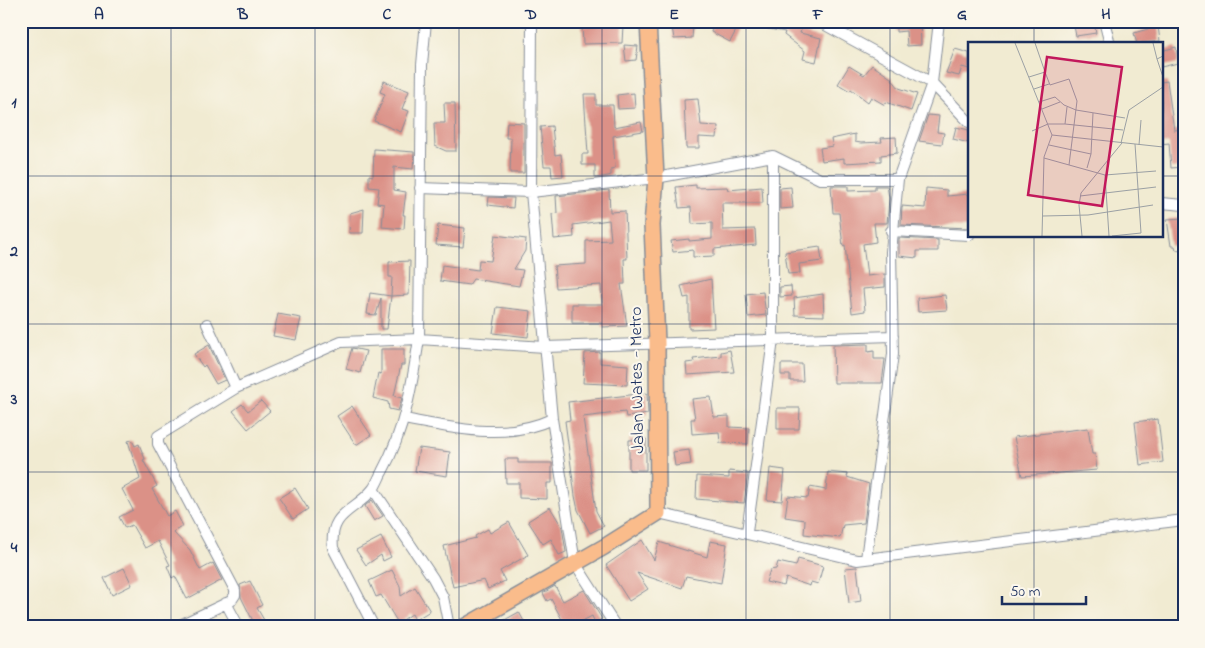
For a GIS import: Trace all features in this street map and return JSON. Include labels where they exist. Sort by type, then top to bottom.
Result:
[{"type":"main road","name":"Jalan Wates - Metro","points":[[648,21],[656,178],[652,225],[657,342],[658,513]]},
{"type":"main road","points":[[464,627],[658,513]]},
{"type":"street","points":[[374,627],[333,548],[332,534],[336,523],[349,508],[373,489],[393,451],[404,418],[419,339],[422,65],[426,21]]},
{"type":"street","points":[[532,21],[530,192],[552,419],[576,562],[616,627]]},
{"type":"street","points":[[818,21],[932,83],[968,121]]},
{"type":"street","points":[[866,558],[893,354],[891,231],[898,179],[932,83],[939,21]]},
{"type":"street","points":[[1104,21],[1109,42]]},
{"type":"street","points":[[420,188],[530,192],[656,178],[773,156],[820,179],[898,179]]},
{"type":"street","points":[[746,532],[773,340],[773,156]]},
{"type":"street","points":[[1162,203],[1184,205]]},
{"type":"street","points":[[891,231],[968,235]]},
{"type":"street","points":[[207,324],[236,388]]},
{"type":"street","points":[[176,627],[233,599],[234,590],[158,440],[160,433],[236,388],[341,342],[419,339],[545,347],[893,336]]},
{"type":"street","points":[[404,418],[474,432],[535,427],[552,419]]},
{"type":"street","points":[[373,489],[433,578],[443,597],[450,627]]},
{"type":"street","points":[[658,513],[746,532],[849,559],[1074,535],[1184,520]]},
{"type":"street","points":[[226,603],[239,627]]},
{"type":"building","points":[[714,21],[741,21],[730,42],[711,32]]},
{"type":"building","points":[[753,21],[804,21],[800,33],[821,38],[816,62],[803,59],[805,51],[784,35],[785,32],[753,26]]},
{"type":"building","points":[[896,21],[920,21],[921,45],[907,46],[906,31],[896,32]]},
{"type":"building","points":[[1073,21],[1094,21],[1096,33],[1076,36]]},
{"type":"building","points":[[623,25],[622,43],[583,44],[582,26]]},
{"type":"building","points":[[693,25],[692,38],[674,39],[672,27]]},
{"type":"building","points":[[1158,26],[1160,41],[1136,42],[1134,33]]},
{"type":"building","points":[[624,45],[638,46],[636,60],[626,61]]},
{"type":"building","points":[[1176,47],[1178,63],[1162,67],[1162,51]]},
{"type":"building","points":[[955,49],[968,53],[968,69],[962,67],[959,76],[946,73]]},
{"type":"building","points":[[872,65],[891,78],[899,88],[917,94],[911,111],[886,102],[885,105],[871,97],[868,102],[851,89],[850,91],[838,84],[849,66],[864,75]]},
{"type":"building","points":[[384,81],[409,91],[402,109],[409,111],[401,132],[374,121],[385,94],[380,92]]},
{"type":"building","points":[[1167,81],[1174,130],[1184,129],[1184,167],[1171,168],[1169,143],[1162,144],[1162,82]]},
{"type":"building","points":[[634,93],[635,108],[618,109],[617,95]]},
{"type":"building","points":[[584,94],[596,94],[596,105],[613,105],[614,127],[641,122],[643,131],[613,136],[615,168],[611,169],[611,175],[608,176],[595,178],[595,165],[582,165],[582,154],[588,154]]},
{"type":"building","points":[[698,99],[701,125],[718,126],[717,138],[699,137],[699,148],[686,148],[684,100]]},
{"type":"building","points":[[444,103],[455,103],[456,151],[446,151],[435,146],[434,123],[445,123]]},
{"type":"building","points":[[928,115],[939,116],[937,132],[944,133],[942,144],[919,141]]},
{"type":"building","points":[[507,122],[524,123],[524,173],[510,173],[511,138],[506,138]]},
{"type":"building","points":[[552,126],[555,155],[561,154],[563,176],[552,177],[551,166],[544,166],[540,127]]},
{"type":"building","points":[[956,127],[968,130],[968,143],[953,139]]},
{"type":"building","points":[[855,134],[855,142],[861,143],[882,142],[881,138],[896,137],[897,153],[881,155],[881,161],[844,163],[844,158],[822,161],[820,148],[833,146],[831,139]]},
{"type":"building","points":[[374,149],[414,152],[413,169],[394,167],[394,190],[406,192],[403,215],[405,215],[404,229],[382,227],[384,204],[377,203],[379,188],[369,187],[369,175],[373,176]]},
{"type":"building","points":[[696,185],[696,188],[727,187],[728,190],[762,187],[763,203],[722,203],[723,230],[755,229],[756,245],[714,249],[714,256],[693,257],[693,250],[673,252],[671,241],[712,239],[712,223],[692,224],[691,207],[679,208],[676,187]]},
{"type":"building","points":[[831,186],[848,186],[848,191],[875,190],[875,186],[887,186],[889,198],[887,223],[874,223],[876,242],[863,244],[867,276],[885,274],[885,287],[863,289],[865,311],[852,313],[845,245],[843,246],[839,213],[833,213]]},
{"type":"building","points":[[791,187],[793,208],[780,209],[780,188]]},
{"type":"building","points":[[926,188],[947,190],[947,196],[968,194],[968,228],[901,225],[902,206],[925,208]]},
{"type":"building","points":[[609,190],[610,212],[625,211],[627,259],[624,259],[625,284],[621,284],[627,326],[603,327],[602,323],[572,323],[572,304],[602,304],[601,285],[556,288],[554,266],[586,264],[586,241],[611,240],[609,220],[573,225],[574,237],[554,239],[552,214],[557,213],[556,196]]},
{"type":"building","points":[[489,197],[514,198],[513,208],[488,205]]},
{"type":"building","points":[[364,209],[363,233],[349,233],[350,213]]},
{"type":"building","points":[[1184,218],[1184,249],[1176,250],[1175,246],[1171,246],[1167,219]]},
{"type":"building","points":[[438,225],[465,228],[463,247],[436,245]]},
{"type":"building","points":[[495,235],[526,239],[525,251],[514,269],[523,270],[519,286],[473,279],[469,285],[440,281],[442,265],[478,270],[479,260],[491,261]]},
{"type":"building","points":[[899,238],[938,240],[938,251],[917,251],[917,258],[899,256]]},
{"type":"building","points":[[820,247],[822,261],[799,264],[800,273],[788,274],[785,252]]},
{"type":"building","points":[[410,261],[409,295],[391,296],[392,277],[389,277],[389,262]]},
{"type":"building","points":[[711,279],[714,328],[689,329],[689,297],[684,298],[681,286]]},
{"type":"building","points":[[791,286],[792,296],[780,297],[780,287]]},
{"type":"building","points":[[763,292],[766,315],[748,317],[746,294]]},
{"type":"building","points":[[370,293],[391,296],[387,329],[381,329],[381,298],[376,315],[367,314]]},
{"type":"building","points":[[823,294],[824,316],[795,315],[794,298]]},
{"type":"building","points":[[945,295],[947,310],[918,312],[917,298]]},
{"type":"building","points":[[497,307],[531,311],[528,337],[493,333]]},
{"type":"building","points":[[278,314],[301,318],[296,340],[273,336]]},
{"type":"building","points":[[868,344],[868,352],[874,351],[874,359],[885,359],[882,383],[834,383],[833,345]]},
{"type":"building","points":[[209,345],[225,380],[216,384],[205,365],[203,367],[194,354]]},
{"type":"building","points":[[352,348],[366,351],[360,373],[346,369]]},
{"type":"building","points":[[381,349],[404,349],[404,365],[401,365],[394,396],[402,398],[398,411],[389,409],[388,402],[373,398],[378,373],[381,374]]},
{"type":"building","points":[[730,350],[734,372],[687,375],[686,363],[694,362],[693,359],[721,356],[721,352]]},
{"type":"building","points":[[600,352],[600,363],[628,365],[627,385],[583,383],[585,353]]},
{"type":"building","points":[[781,364],[802,364],[803,381],[790,381],[790,375],[781,375]]},
{"type":"building","points":[[647,393],[648,414],[626,417],[625,412],[583,417],[596,511],[604,526],[590,533],[578,510],[575,496],[565,421],[570,420],[568,402]]},
{"type":"building","points":[[711,397],[714,417],[729,416],[729,427],[749,428],[748,444],[720,443],[719,432],[692,434],[691,419],[695,419],[692,399]]},
{"type":"building","points":[[261,401],[270,411],[248,429],[233,411],[242,404],[248,411]]},
{"type":"building","points":[[352,406],[371,435],[356,445],[337,416]]},
{"type":"building","points":[[777,408],[800,408],[799,429],[777,429]]},
{"type":"building","points":[[1158,419],[1163,462],[1140,465],[1135,422]]},
{"type":"building","points":[[1088,428],[1092,454],[1095,454],[1097,470],[1022,476],[1014,437]]},
{"type":"building","points":[[646,439],[646,470],[629,470],[629,440]]},
{"type":"building","points":[[132,440],[135,446],[139,444],[145,459],[143,460],[157,486],[152,489],[167,516],[175,511],[183,526],[173,532],[190,550],[200,570],[213,563],[222,580],[187,599],[175,576],[172,578],[167,566],[170,565],[158,541],[145,548],[132,525],[125,528],[119,517],[133,510],[122,489],[140,479],[128,441]]},
{"type":"building","points":[[419,448],[450,452],[447,476],[415,471]]},
{"type":"building","points":[[689,450],[691,464],[675,466],[673,452]]},
{"type":"building","points":[[505,459],[518,459],[518,463],[552,463],[552,483],[547,483],[547,499],[519,498],[519,483],[506,483]]},
{"type":"building","points":[[770,468],[785,470],[782,501],[767,500]]},
{"type":"building","points":[[729,471],[748,473],[744,503],[696,499],[697,476],[729,478]]},
{"type":"building","points":[[828,472],[848,474],[847,477],[869,484],[864,523],[843,525],[840,538],[804,534],[805,520],[785,517],[788,496],[808,498],[810,487],[826,490]]},
{"type":"building","points":[[295,488],[308,509],[293,519],[279,498]]},
{"type":"building","points":[[372,500],[383,516],[374,521],[365,506]]},
{"type":"building","points":[[550,507],[562,527],[566,552],[559,555],[551,539],[543,544],[528,521]]},
{"type":"building","points":[[509,522],[528,555],[500,571],[505,581],[488,589],[484,580],[453,587],[444,546],[476,538],[475,536],[488,529],[490,533]]},
{"type":"building","points":[[381,537],[391,557],[383,561],[381,555],[366,565],[356,550]]},
{"type":"building","points":[[642,540],[654,560],[659,542],[707,557],[710,541],[727,544],[721,583],[686,576],[682,588],[637,573],[648,589],[629,601],[606,565]]},
{"type":"building","points":[[798,559],[823,566],[818,584],[811,582],[810,586],[786,578],[784,586],[766,582],[770,570],[776,569],[778,562],[796,566]]},
{"type":"building","points":[[857,567],[861,601],[849,603],[845,568]]},
{"type":"building","points":[[124,568],[132,585],[112,595],[104,578]]},
{"type":"building","points":[[392,570],[400,586],[401,596],[415,587],[430,611],[415,620],[412,614],[398,623],[381,595],[376,597],[369,581]]},
{"type":"building","points":[[250,581],[262,605],[257,608],[268,627],[256,627],[241,597],[240,585]]},
{"type":"building","points":[[555,586],[563,601],[584,590],[602,619],[595,623],[592,616],[571,627],[566,627],[551,599],[547,601],[543,593]]},
{"type":"building","points":[[519,612],[527,627],[492,627]]}]
